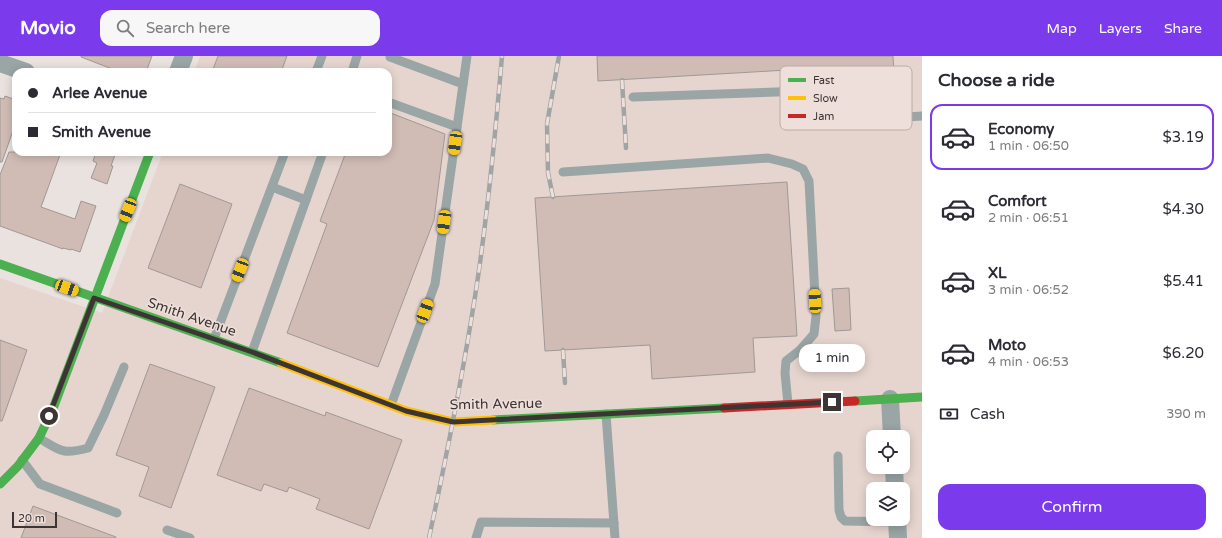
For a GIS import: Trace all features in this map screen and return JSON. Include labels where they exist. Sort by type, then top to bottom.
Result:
[{"type":"street","points":[[180,68],[184,56]]},
{"type":"street","points":[[0,62],[16,68]]},
{"type":"street","points":[[1,482],[22,460],[39,438],[54,406],[148,156]]},
{"type":"street","name":"Smith Avenue","points":[[0,264],[252,352],[406,411],[453,422],[890,399],[922,396]]},
{"type":"street","points":[[890,399],[892,430]]},
{"type":"lane","points":[[318,68],[322,56]]},
{"type":"lane","points":[[353,68],[357,56]]},
{"type":"lane","points":[[390,56],[463,84]]},
{"type":"lane","points":[[391,405],[435,284],[467,56]]},
{"type":"lane","points":[[633,97],[780,92]]},
{"type":"lane","points":[[392,103],[457,127]]},
{"type":"lane","points":[[912,117],[922,116]]},
{"type":"lane","points":[[214,339],[284,156]]},
{"type":"lane","points":[[252,352],[322,156]]},
{"type":"lane","points":[[563,172],[768,158],[792,164],[803,169],[810,181],[816,316],[814,334],[800,350],[786,361],[785,373],[788,404]]},
{"type":"lane","points":[[272,187],[306,200]]},
{"type":"lane","points":[[39,438],[63,452],[74,452],[88,448],[124,367]]},
{"type":"lane","points":[[606,414],[615,538]]},
{"type":"lane","points":[[838,456],[839,510],[841,517],[845,521],[866,523]]},
{"type":"lane","points":[[22,460],[40,484],[117,513]]},
{"type":"lane","points":[[476,538],[481,522],[614,523]]},
{"type":"lane","points":[[167,530],[190,538]]},
{"type":"shaded area","points":[[200,56],[922,56],[922,538],[0,538],[0,278],[102,313],[161,156],[392,156],[392,68],[196,68]]},
{"type":"building","points":[[152,56],[148,68],[110,68],[81,57]]},
{"type":"building","points":[[218,56],[287,56],[282,68],[214,68]]},
{"type":"building","points":[[597,56],[893,56],[894,66],[780,66],[780,70],[598,81]]},
{"type":"building","points":[[5,96],[12,99],[12,133],[2,162],[0,162],[0,98],[4,99]]},
{"type":"building","points":[[392,114],[445,134],[434,220],[378,367],[287,333],[327,224],[320,221],[344,156],[392,156]]},
{"type":"building","points":[[9,152],[12,152],[12,156],[60,156],[41,207],[75,219],[81,201],[96,206],[80,252],[71,249],[63,249],[0,226],[0,175]]},
{"type":"building","points":[[95,156],[115,156],[107,184],[91,178],[97,163],[93,161]]},
{"type":"building","points":[[787,182],[797,336],[753,338],[755,372],[652,379],[650,345],[545,351],[535,198]]},
{"type":"building","points":[[180,184],[232,204],[201,288],[148,268]]},
{"type":"building","points":[[849,288],[851,330],[835,331],[832,289]]},
{"type":"building","points":[[0,340],[27,350],[2,421],[0,421]]},
{"type":"building","points":[[150,364],[215,387],[171,508],[139,496],[149,467],[116,455]]},
{"type":"building","points":[[249,388],[325,416],[326,412],[402,440],[369,529],[316,509],[320,499],[289,487],[287,492],[264,484],[261,491],[217,475]]},
{"type":"building","points":[[33,506],[116,537],[116,538],[21,538]]},
{"type":"railway","points":[[429,538],[456,404],[474,304],[489,190],[502,56]]},
{"type":"railway","points":[[553,197],[548,173],[547,124],[559,56]]},
{"type":"railway","points":[[622,80],[626,148]]},
{"type":"railway","points":[[563,350],[565,383]]},
{"type":"traffic: fast","points":[[0,484],[18,466],[39,438],[54,406],[148,156]]},
{"type":"traffic: fast","points":[[0,264],[281,363]]},
{"type":"traffic: fast","points":[[855,401],[922,397]]},
{"type":"traffic: fast","points":[[493,420],[724,408]]},
{"type":"traffic: slow","points":[[281,363],[406,411],[453,422],[493,420]]},
{"type":"traffic: jam","points":[[724,408],[855,401]]},
{"type":"route","points":[[49,416],[94,298],[252,352],[406,411],[453,422],[832,402]]}]
